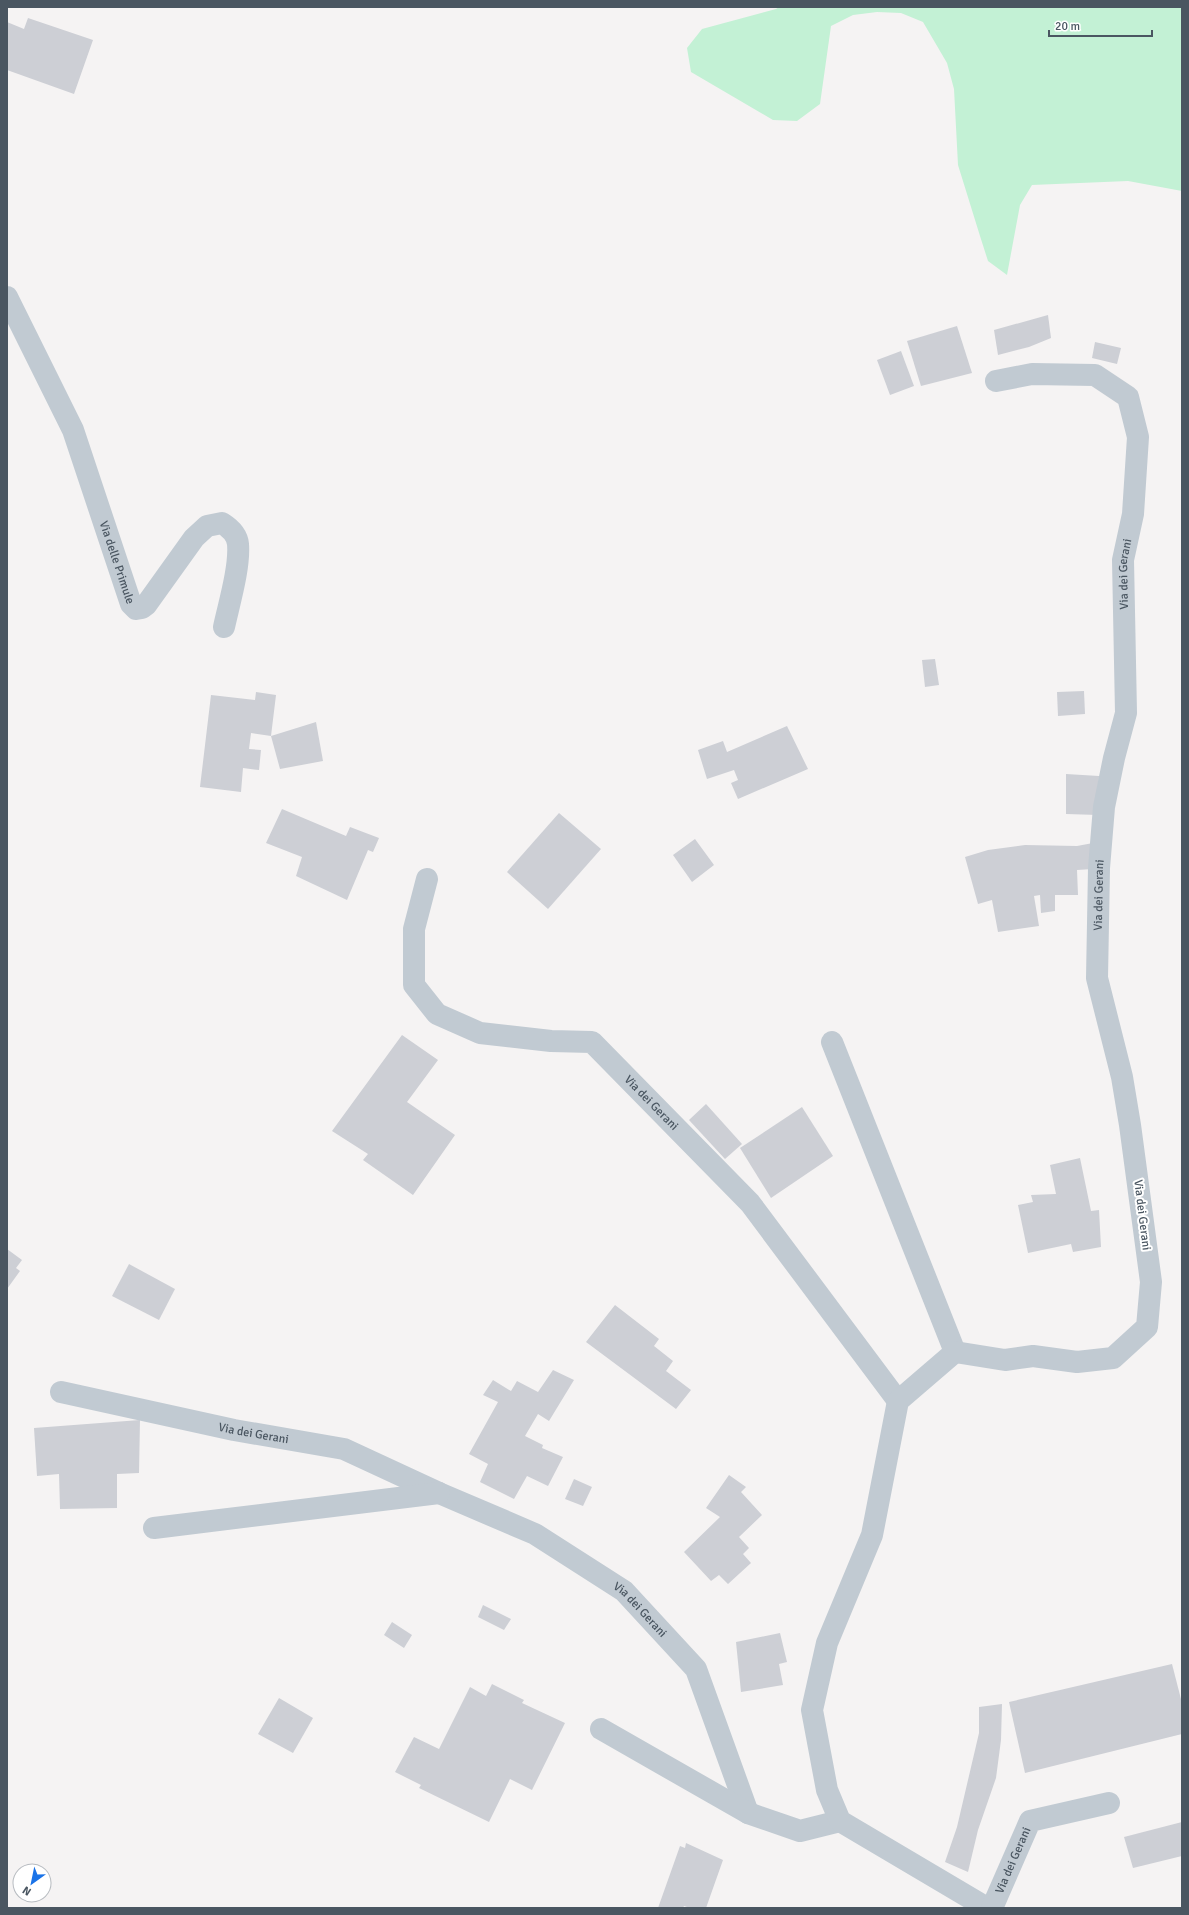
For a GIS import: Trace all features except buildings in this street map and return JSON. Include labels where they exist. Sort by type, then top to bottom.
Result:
[{"type":"street","name":"Via delle Primule","points":[[7,296],[73,430],[131,604],[136,609],[142,608],[146,605],[194,538],[207,526],[222,523],[232,529],[238,543],[234,582],[224,626]]},
{"type":"street","name":"Via dei Gerani","points":[[955,1352],[1005,1360],[1033,1356],[1077,1362],[1113,1358],[1147,1327],[1151,1282],[1122,1077],[1097,978],[1099,868],[1104,807],[1114,758],[1126,713],[1123,560],[1133,514],[1138,437],[1128,397],[1094,375],[1032,374],[996,381]]},
{"type":"street","name":"Via dei Gerani","points":[[427,879],[414,929],[414,985],[437,1014],[480,1033],[551,1040],[592,1042],[750,1203],[898,1402]]},
{"type":"street","points":[[601,1729],[748,1813],[800,1831],[840,1821],[827,1790],[812,1710],[827,1643],[872,1535],[898,1402],[955,1352],[832,1042]]},
{"type":"street","name":"Via dei Gerani","points":[[60,1392],[218,1426],[344,1449],[439,1493],[535,1534],[624,1591],[696,1669],[748,1813]]},
{"type":"street","points":[[154,1528],[439,1493]]},
{"type":"street","name":"Via dei Gerani","points":[[992,1908],[1030,1822],[1109,1803]]},
{"type":"street","name":"Via dei Gerani","points":[[840,1821],[987,1908]]},
{"type":"green space","points":[[779,7],[1182,7],[1182,191],[1128,181],[1032,185],[1020,205],[1007,275],[988,261],[958,165],[954,89],[947,63],[923,22],[901,13],[877,12],[853,15],[831,26],[820,104],[797,121],[773,120],[691,72],[687,48],[702,29]]}]
